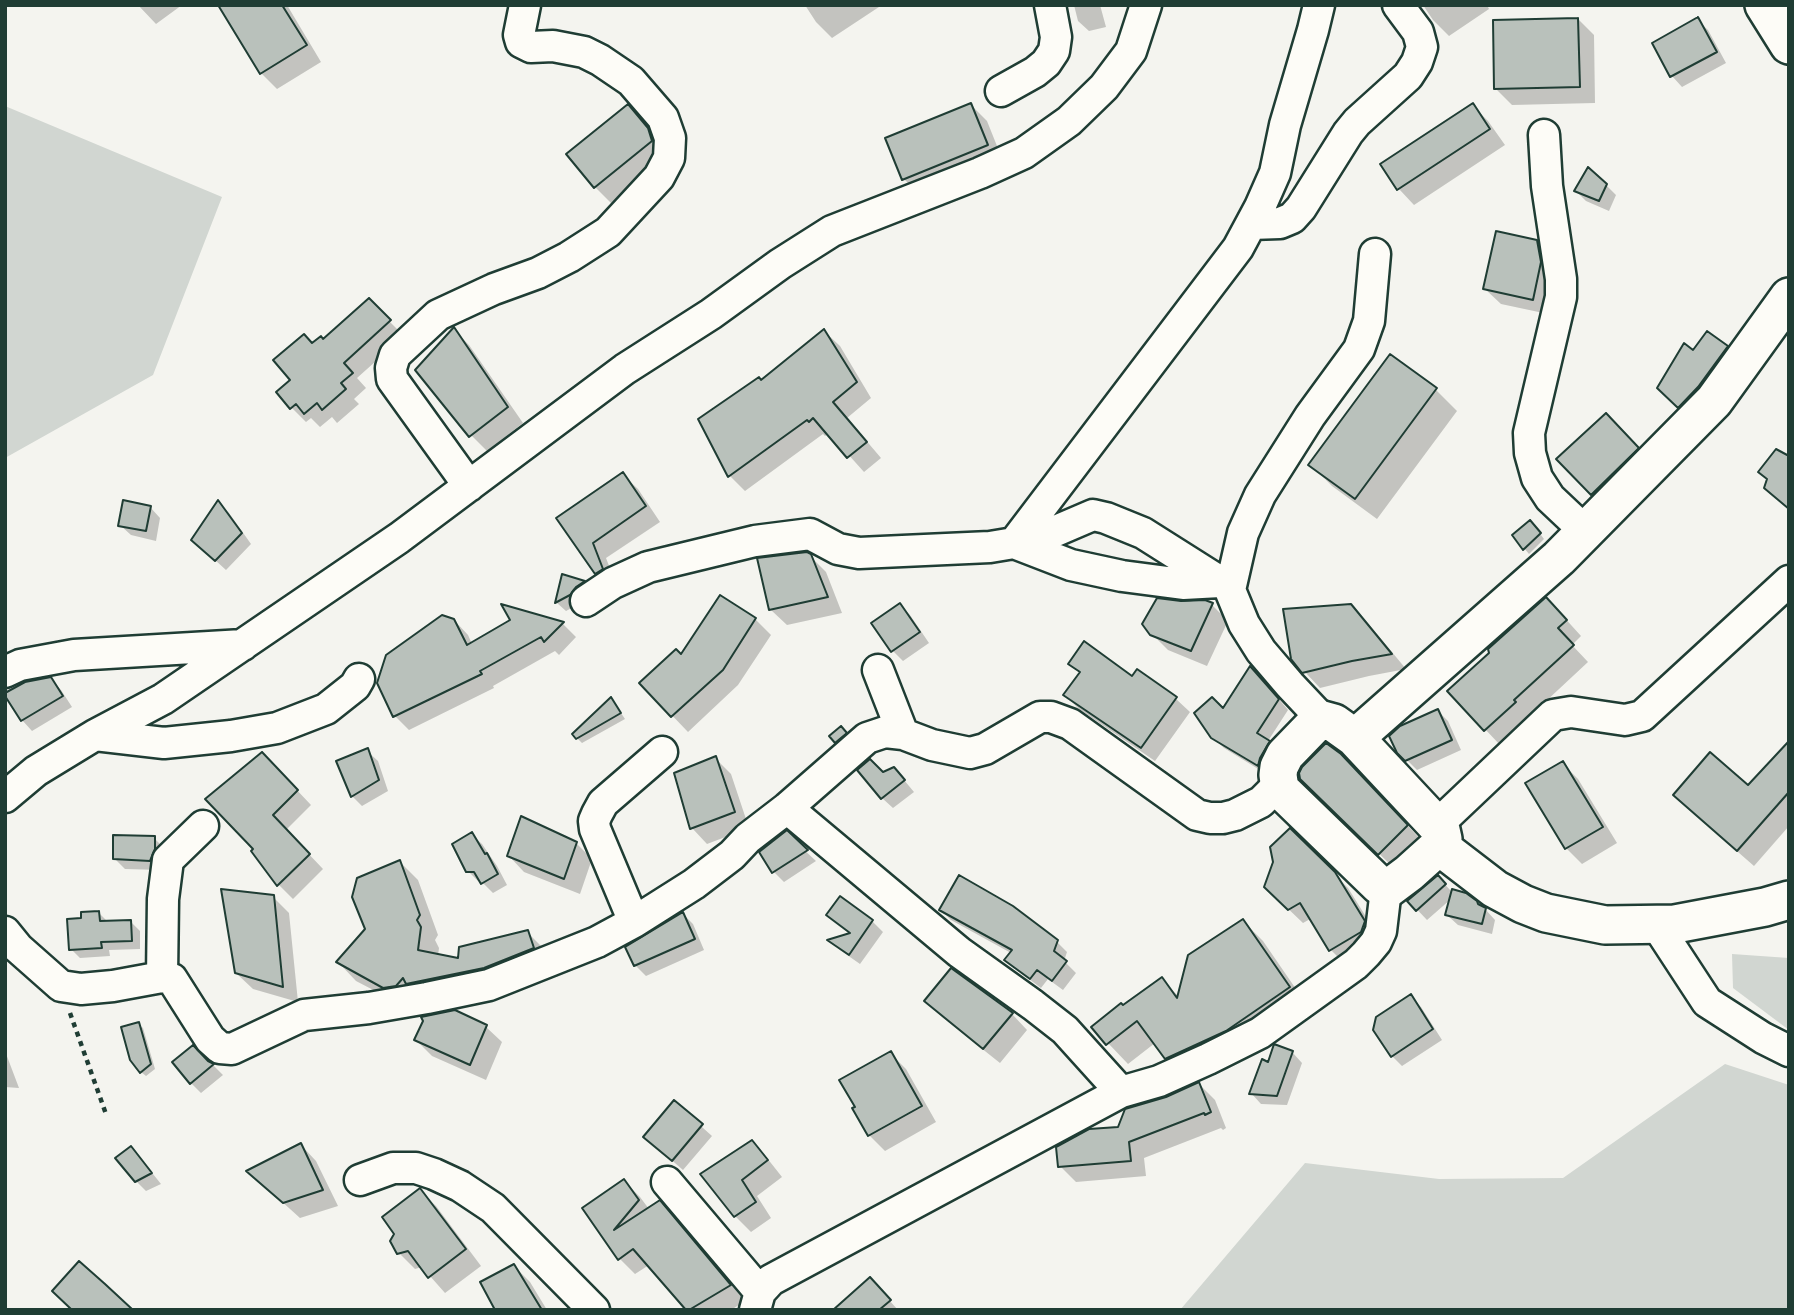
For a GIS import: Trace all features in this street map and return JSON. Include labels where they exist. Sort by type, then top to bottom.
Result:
[{"type":"main road","points":[[1764,5],[1789,45]]},
{"type":"main road","points":[[1355,738],[1559,558],[1714,401],[1789,297]]},
{"type":"main road","points":[[1438,835],[1409,873],[1386,889],[1379,886],[1284,795],[1279,784],[1279,767],[1285,755],[1314,725],[1323,720],[1334,723],[1355,738],[1438,835],[1495,889],[1546,913],[1605,925],[1656,924],[1688,921],[1789,900]]},
{"type":"street","points":[[469,485],[392,379],[391,368],[395,355],[438,315],[494,289],[538,273],[608,232],[659,177],[669,158],[670,138],[663,118],[631,81],[584,52],[553,46],[531,47],[522,42],[519,35],[525,5]]},
{"type":"street","points":[[1001,91],[1035,72],[1046,63],[1054,51],[1056,37],[1049,5]]},
{"type":"street","points":[[5,797],[36,771],[95,735],[163,699],[243,645],[399,538],[625,369],[832,231],[1024,153],[1069,121],[1104,87],[1130,51],[1146,5]]},
{"type":"street","points":[[1014,543],[1238,248],[1275,173],[1319,5]]},
{"type":"street","points":[[1251,224],[1280,223],[1292,218],[1348,133],[1408,76],[1418,62],[1422,47],[1418,32],[1398,5]]},
{"type":"street","points":[[1544,135],[1547,186],[1561,297],[1529,433],[1530,453],[1537,478],[1550,498],[1585,531]]},
{"type":"street","points":[[1225,586],[1243,533],[1260,495],[1310,416],[1359,349],[1369,321],[1375,254]]},
{"type":"street","points":[[586,601],[613,583],[648,567],[755,541],[810,534],[838,549],[859,553],[990,547],[1051,533],[1093,515],[1143,533],[1225,586],[1244,624],[1262,651],[1323,720]]},
{"type":"street","points":[[1014,543],[1071,565],[1122,576],[1225,586]]},
{"type":"street","points":[[1438,835],[1553,715],[1571,712],[1625,720],[1642,716],[1789,581]]},
{"type":"street","points":[[5,673],[20,665],[74,655],[243,645]]},
{"type":"street","points":[[878,670],[903,734]]},
{"type":"street","points":[[95,735],[164,743],[277,728],[326,709],[355,686],[359,679]]},
{"type":"street","points":[[5,932],[18,948],[61,986],[81,989],[162,977],[172,979],[210,1039],[220,1048],[233,1049],[304,1015],[369,1008],[489,985],[597,942],[694,884],[732,855],[748,838],[787,808],[867,738],[885,732],[903,734],[932,745],[970,754],[985,749],[1040,717],[1051,717],[1070,724],[1197,815],[1210,818],[1235,815],[1261,802],[1279,784]]},
{"type":"street","points":[[634,922],[594,821],[603,803],[662,752]]},
{"type":"street","points":[[787,808],[959,952],[1065,1030],[1121,1092]]},
{"type":"street","points":[[162,977],[163,899],[168,860],[203,826]]},
{"type":"street","points":[[667,1182],[757,1301],[771,1280],[1121,1092],[1171,1075],[1260,1033],[1356,964],[1376,942],[1381,931],[1386,889]]},
{"type":"street","points":[[1656,924],[1707,1002],[1763,1038],[1789,1051]]},
{"type":"street","points":[[360,1180],[393,1168],[416,1168],[460,1186],[493,1208],[594,1310]]},
{"type":"path","points":[[61,986],[106,1114]]},
{"type":"shaded area","points":[[5,106],[222,197],[153,375],[5,458]]},
{"type":"shaded area","points":[[1732,954],[1789,958],[1789,1030],[1733,988]]},
{"type":"shaded area","points":[[1725,1064],[1789,1085],[1789,1310],[1180,1310],[1305,1163],[1439,1179],[1563,1178]]},
{"type":"building","points":[[218,5],[282,5],[307,45],[260,74]]},
{"type":"building","points":[[1698,17],[1717,52],[1670,77],[1652,43]]},
{"type":"building","points":[[1578,18],[1580,87],[1494,89],[1493,20]]},
{"type":"building","points":[[971,103],[988,145],[902,180],[885,138]]},
{"type":"building","points":[[1473,103],[1490,129],[1397,190],[1380,164]]},
{"type":"building","points":[[628,104],[648,128],[652,141],[594,188],[566,154]]},
{"type":"building","points":[[1588,167],[1607,184],[1599,201],[1574,191]]},
{"type":"building","points":[[1496,231],[1537,240],[1541,262],[1533,300],[1483,289]]},
{"type":"building","points":[[369,298],[391,320],[344,363],[353,373],[341,383],[346,389],[322,410],[317,403],[304,414],[296,404],[290,409],[276,392],[290,380],[273,360],[304,334],[312,343],[321,336],[323,339]]},
{"type":"building","points":[[454,327],[508,407],[469,437],[415,370]]},
{"type":"building","points":[[824,329],[857,382],[833,402],[867,442],[847,458],[813,418],[728,477],[698,419],[759,377],[761,380]]},
{"type":"building","points":[[1707,331],[1728,346],[1698,387],[1678,408],[1657,388],[1684,343],[1693,350]]},
{"type":"building","points":[[1390,354],[1437,388],[1355,499],[1308,465]]},
{"type":"building","points":[[1606,413],[1639,448],[1591,495],[1556,459]]},
{"type":"building","points":[[1776,449],[1789,456],[1789,509],[1764,488],[1767,479],[1758,472]]},
{"type":"building","points":[[623,472],[646,506],[593,543],[603,569],[595,574],[556,518]]},
{"type":"building","points":[[123,500],[151,506],[146,531],[118,526]]},
{"type":"building","points":[[218,500],[242,533],[215,561],[191,540]]},
{"type":"building","points":[[1530,520],[1541,533],[1523,550],[1512,535]]},
{"type":"building","points":[[807,552],[811,554],[828,597],[769,610],[757,558]]},
{"type":"building","points":[[562,574],[585,581],[570,595],[555,603]]},
{"type":"building","points":[[720,595],[756,618],[723,670],[671,717],[639,683],[676,649],[681,654]]},
{"type":"building","points":[[1546,597],[1567,620],[1558,628],[1574,645],[1484,731],[1447,691],[1489,653],[1488,649]]},
{"type":"building","points":[[1157,598],[1205,600],[1213,603],[1191,651],[1150,635],[1142,624]]},
{"type":"building","points":[[900,603],[920,632],[891,652],[871,623]]},
{"type":"building","points":[[501,604],[564,622],[544,642],[541,637],[480,671],[482,674],[393,717],[377,683],[386,655],[442,615],[454,619],[467,645],[510,620]]},
{"type":"building","points":[[1351,604],[1392,654],[1302,673],[1291,659],[1283,609]]},
{"type":"building","points":[[1084,641],[1132,676],[1137,669],[1177,697],[1141,748],[1063,695],[1080,672],[1068,664]]},
{"type":"building","points":[[1250,666],[1279,699],[1257,733],[1270,741],[1258,766],[1211,738],[1194,713],[1212,697],[1223,708]]},
{"type":"building","points":[[51,677],[63,696],[21,721],[5,693],[25,682]]},
{"type":"building","points":[[611,697],[621,713],[576,739],[572,734]]},
{"type":"building","points":[[1438,709],[1452,740],[1405,761],[1397,753],[1389,736],[1400,726]]},
{"type":"building","points":[[841,726],[847,733],[835,743],[829,736]]},
{"type":"building","points":[[1789,741],[1789,792],[1737,851],[1673,795],[1710,752],[1748,785]]},
{"type":"building","points":[[1326,743],[1341,754],[1408,825],[1378,855],[1300,779],[1302,767]]},
{"type":"building","points":[[368,748],[379,780],[351,797],[336,761]]},
{"type":"building","points":[[262,752],[298,790],[273,815],[310,854],[277,886],[251,851],[253,849],[205,799]]},
{"type":"building","points":[[716,756],[735,812],[690,829],[674,773]]},
{"type":"building","points":[[870,759],[883,772],[894,767],[905,780],[881,799],[857,770]]},
{"type":"building","points":[[1563,761],[1603,827],[1565,849],[1525,783]]},
{"type":"building","points":[[521,816],[577,842],[564,879],[507,856]]},
{"type":"building","points":[[1290,828],[1335,872],[1365,921],[1361,932],[1329,951],[1300,903],[1288,910],[1264,887],[1273,862],[1270,847]]},
{"type":"building","points":[[787,830],[808,850],[772,873],[759,852]]},
{"type":"building","points":[[472,832],[498,874],[481,884],[474,872],[466,872],[452,844]]},
{"type":"building","points":[[113,835],[155,836],[155,849],[150,861],[113,859]]},
{"type":"building","points":[[400,860],[420,915],[417,920],[421,927],[418,950],[458,958],[459,947],[528,930],[534,948],[484,968],[406,984],[403,978],[396,986],[383,988],[336,962],[365,929],[352,897],[357,878]]},
{"type":"building","points":[[959,875],[1013,906],[1058,940],[1054,951],[1067,961],[1052,981],[1037,970],[1030,979],[1004,960],[1012,950],[939,910]]},
{"type":"building","points":[[1438,875],[1446,884],[1416,911],[1407,901]]},
{"type":"building","points":[[221,889],[274,895],[283,987],[235,973]]},
{"type":"building","points":[[1452,889],[1466,893],[1486,908],[1482,924],[1445,915]]},
{"type":"building","points":[[840,896],[873,920],[849,955],[827,940],[850,933],[826,915]]},
{"type":"building","points":[[99,911],[100,921],[131,920],[132,941],[101,942],[102,948],[69,950],[67,919],[81,918],[81,912]]},
{"type":"building","points":[[683,912],[695,939],[634,966],[625,947]]},
{"type":"building","points":[[1243,919],[1290,987],[1226,1031],[1165,1059],[1137,1021],[1106,1045],[1091,1027],[1121,1003],[1123,1005],[1162,977],[1177,998],[1188,955]]},
{"type":"building","points":[[951,968],[1013,1013],[983,1049],[924,1001]]},
{"type":"building","points":[[1411,994],[1433,1029],[1391,1057],[1373,1030],[1376,1017]]},
{"type":"building","points":[[455,1010],[487,1025],[470,1065],[414,1040],[423,1021],[421,1017]]},
{"type":"building","points":[[139,1022],[151,1064],[140,1073],[130,1060],[121,1027]]},
{"type":"building","points":[[1274,1044],[1293,1051],[1277,1096],[1249,1094],[1262,1059],[1268,1062]]},
{"type":"building","points":[[193,1045],[214,1064],[190,1084],[172,1062]]},
{"type":"building","points":[[891,1051],[922,1106],[868,1136],[839,1080]]},
{"type":"building","points":[[1199,1082],[1211,1112],[1129,1142],[1131,1161],[1058,1167],[1056,1147],[1089,1129],[1118,1127],[1125,1109],[1166,1097]]},
{"type":"building","points":[[674,1100],[703,1124],[672,1161],[643,1137]]},
{"type":"building","points":[[752,1140],[768,1160],[742,1180],[756,1202],[734,1217],[700,1174]]},
{"type":"building","points":[[301,1143],[323,1190],[283,1203],[246,1171]]},
{"type":"building","points":[[131,1146],[152,1173],[135,1182],[115,1158]]},
{"type":"building","points":[[624,1179],[639,1200],[614,1230],[660,1200],[731,1285],[686,1310],[633,1249],[618,1260],[582,1208]]},
{"type":"building","points":[[420,1188],[466,1249],[428,1278],[408,1251],[397,1254],[390,1241],[394,1234],[382,1217]]},
{"type":"building","points":[[79,1261],[133,1310],[72,1310],[52,1291]]},
{"type":"building","points":[[514,1264],[542,1310],[495,1310],[480,1282]]},
{"type":"building","points":[[870,1277],[891,1300],[879,1310],[833,1310]]}]
